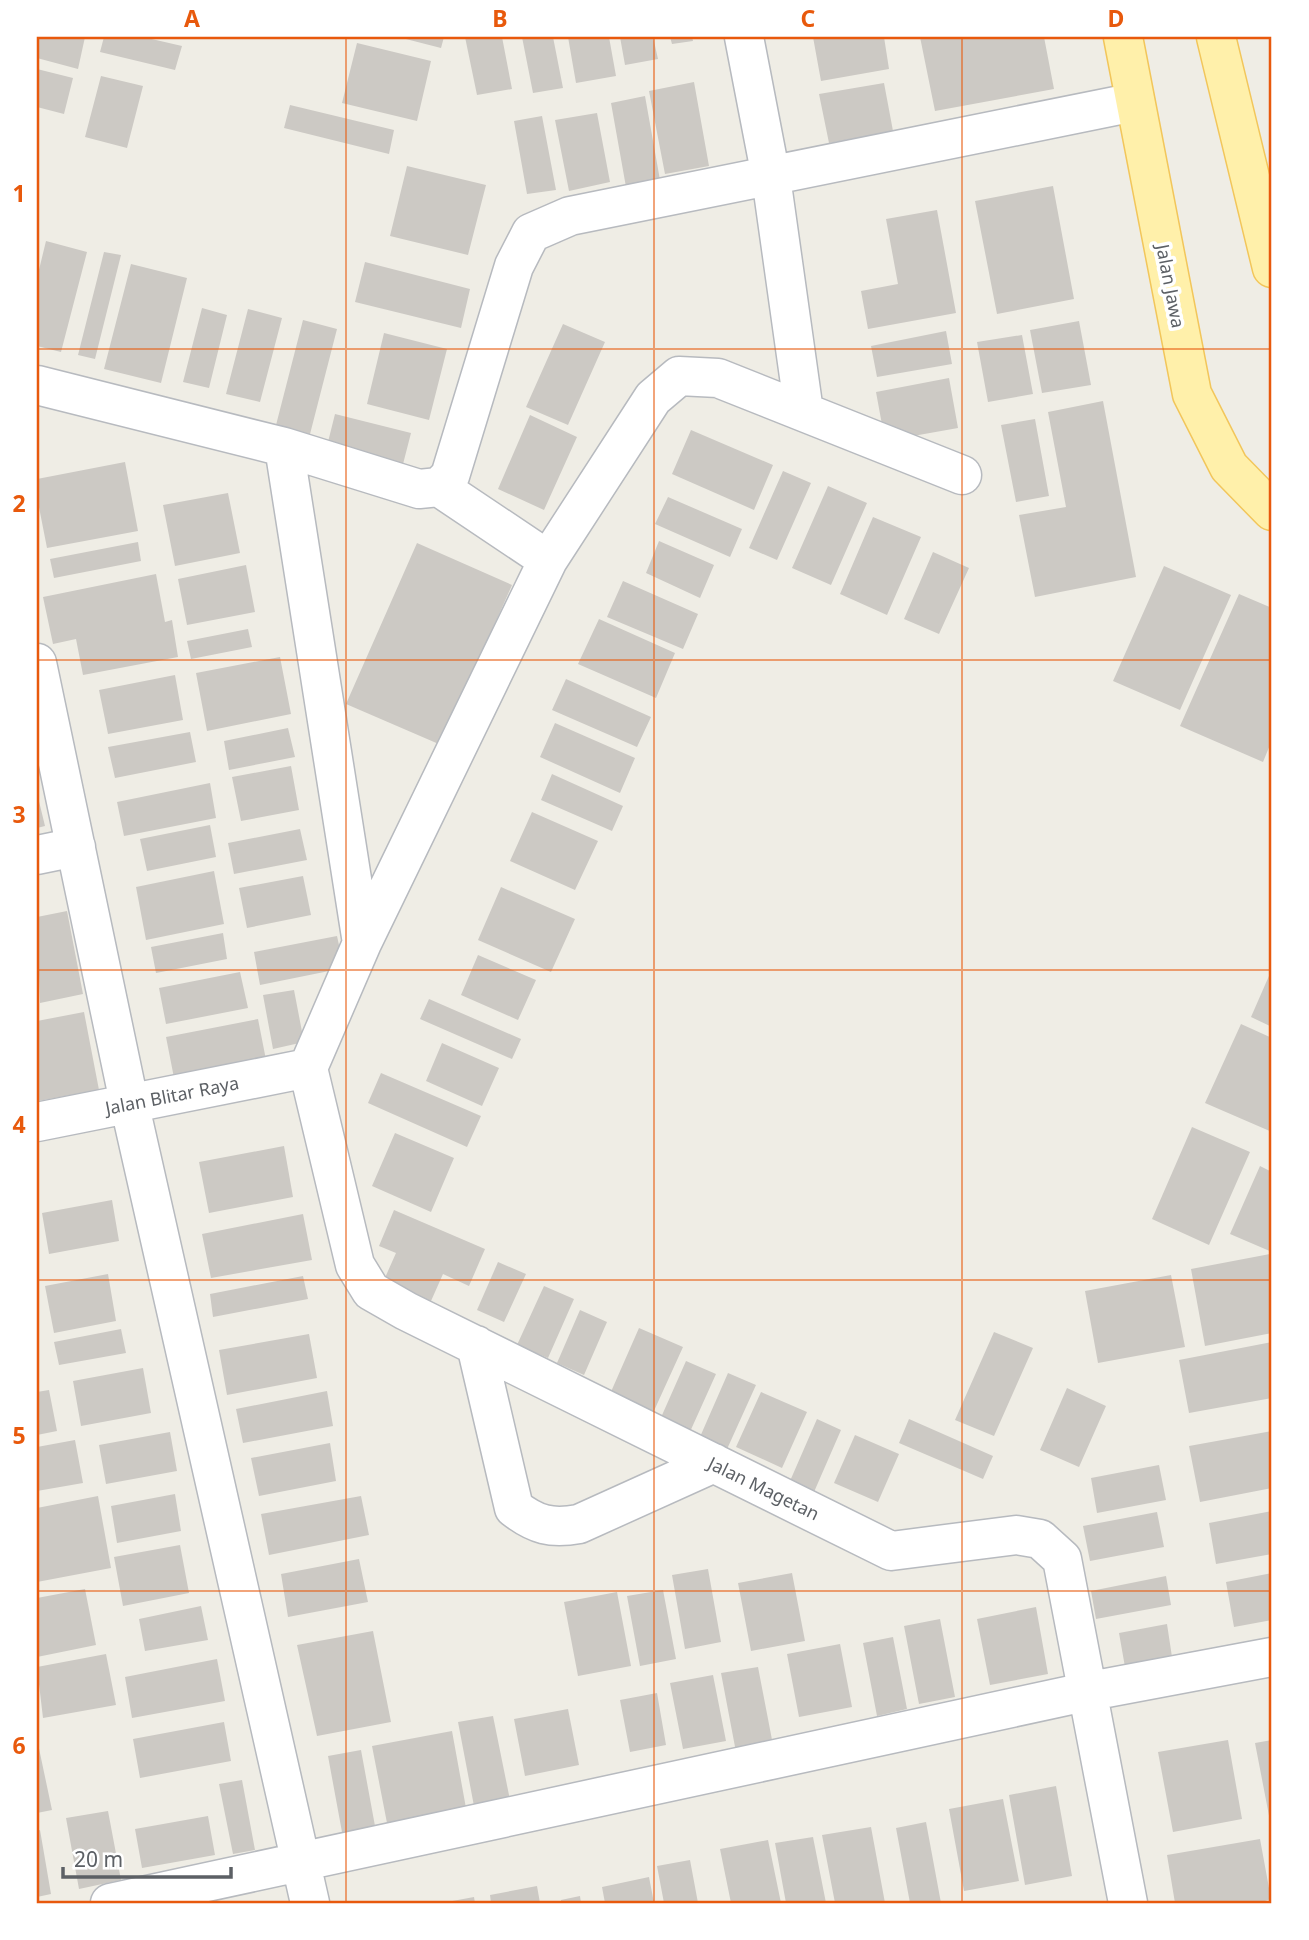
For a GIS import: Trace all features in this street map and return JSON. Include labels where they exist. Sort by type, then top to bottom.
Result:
[{"type":"main road","name":"Jalan Jawa","points":[[1123,37],[1192,394],[1228,467],[1272,511]]},
{"type":"main road","points":[[1216,37],[1272,268]]},
{"type":"street","points":[[744,37],[771,177],[804,412]]},
{"type":"street","points":[[37,385],[284,447],[419,489],[439,487],[450,476],[514,266],[531,233],[570,216],[1135,102]]},
{"type":"street","points":[[307,1068],[362,943],[548,560],[653,398],[679,376],[718,378],[962,475]]},
{"type":"street","points":[[284,447],[362,943]]},
{"type":"street","points":[[439,487],[548,560]]},
{"type":"street","points":[[37,663],[129,1102],[310,1903]]},
{"type":"street","points":[[37,855],[76,847]]},
{"type":"street","name":"Jalan Blitar Raya","points":[[37,1122],[307,1068]]},
{"type":"street","name":"Jalan Magetan","points":[[307,1068],[355,1265],[371,1291],[891,1551],[1016,1535],[1040,1539],[1062,1559],[1085,1692],[1128,1903]]},
{"type":"street","points":[[476,1345],[514,1507],[536,1524],[557,1528],[579,1524],[714,1463]]},
{"type":"street","points":[[110,1903],[1085,1692],[1272,1657]]},
{"type":"building","points":[[37,37],[85,37],[78,69],[37,58]]},
{"type":"building","points":[[104,37],[143,37],[182,46],[175,70],[100,52]]},
{"type":"building","points":[[398,37],[444,37],[441,48]]},
{"type":"building","points":[[465,37],[502,37],[512,89],[477,95]]},
{"type":"building","points":[[522,37],[553,37],[563,88],[533,93]]},
{"type":"building","points":[[568,37],[609,37],[616,76],[576,83]]},
{"type":"building","points":[[620,37],[653,37],[658,59],[625,65]]},
{"type":"building","points":[[670,37],[692,37],[693,41],[672,44]]},
{"type":"building","points":[[813,37],[884,37],[889,69],[821,81]]},
{"type":"building","points":[[920,37],[1044,37],[1054,89],[935,111]]},
{"type":"building","points":[[357,43],[431,61],[417,121],[342,103]]},
{"type":"building","points":[[37,69],[73,78],[64,114],[37,107]]},
{"type":"building","points":[[101,76],[143,86],[127,148],[85,137]]},
{"type":"building","points":[[694,82],[709,166],[665,174],[649,91]]},
{"type":"building","points":[[884,83],[893,131],[829,143],[819,94]]},
{"type":"building","points":[[645,96],[660,180],[626,187],[611,103]]},
{"type":"building","points":[[290,105],[394,130],[389,154],[284,128]]},
{"type":"building","points":[[597,113],[610,182],[569,191],[555,120]]},
{"type":"building","points":[[542,116],[556,190],[527,194],[514,121]]},
{"type":"building","points":[[407,166],[486,185],[468,255],[390,236]]},
{"type":"building","points":[[1053,186],[1074,299],[997,314],[975,201]]},
{"type":"building","points":[[937,210],[956,313],[868,329],[861,291],[898,284],[886,219]]},
{"type":"building","points":[[46,241],[87,252],[61,352],[37,346],[37,278]]},
{"type":"building","points":[[104,252],[121,255],[95,359],[78,355]]},
{"type":"building","points":[[365,262],[470,289],[461,328],[355,302]]},
{"type":"building","points":[[131,264],[187,278],[161,383],[104,369]]},
{"type":"building","points":[[202,308],[227,315],[209,388],[183,382]]},
{"type":"building","points":[[248,309],[282,318],[260,402],[226,394]]},
{"type":"building","points":[[303,320],[337,329],[309,438],[275,429]]},
{"type":"building","points":[[1079,321],[1091,385],[1042,393],[1030,330]]},
{"type":"building","points":[[563,324],[605,342],[568,425],[526,407]]},
{"type":"building","points":[[946,331],[952,364],[877,377],[871,346]]},
{"type":"building","points":[[384,333],[447,349],[429,420],[367,404]]},
{"type":"building","points":[[1022,335],[1033,394],[988,402],[977,342]]},
{"type":"building","points":[[949,378],[958,428],[885,441],[876,392]]},
{"type":"building","points":[[1103,401],[1136,577],[1035,597],[1019,515],[1066,507],[1048,412]]},
{"type":"building","points":[[335,414],[411,433],[402,468],[326,450]]},
{"type":"building","points":[[530,415],[577,437],[544,510],[498,489]]},
{"type":"building","points":[[1035,419],[1049,496],[1016,502],[1001,425]]},
{"type":"building","points":[[691,430],[773,465],[754,510],[672,474]]},
{"type":"building","points":[[125,462],[138,531],[47,548],[37,497],[37,479]]},
{"type":"building","points":[[783,471],[811,483],[777,560],[749,548]]},
{"type":"building","points":[[828,486],[867,503],[831,585],[792,568]]},
{"type":"building","points":[[228,493],[240,553],[175,566],[163,505]]},
{"type":"building","points":[[668,497],[742,529],[730,557],[655,524]]},
{"type":"building","points":[[873,517],[921,537],[887,615],[840,594]]},
{"type":"building","points":[[659,541],[714,565],[700,598],[646,573]]},
{"type":"building","points":[[138,542],[141,561],[54,578],[50,559]]},
{"type":"building","points":[[417,543],[512,585],[441,745],[346,704]]},
{"type":"building","points":[[933,552],[969,568],[939,634],[904,619]]},
{"type":"building","points":[[246,565],[255,612],[187,625],[178,579]]},
{"type":"building","points":[[1164,566],[1231,595],[1180,710],[1113,681]]},
{"type":"building","points":[[156,574],[165,622],[172,620],[178,657],[83,675],[76,639],[53,644],[43,597]]},
{"type":"building","points":[[623,581],[698,614],[683,649],[607,617]]},
{"type":"building","points":[[1239,594],[1272,608],[1272,740],[1263,762],[1180,726]]},
{"type":"building","points":[[599,619],[675,653],[656,698],[578,664]]},
{"type":"building","points":[[248,629],[252,647],[191,659],[187,641]]},
{"type":"building","points":[[280,657],[291,714],[207,731],[196,673]]},
{"type":"building","points":[[175,675],[183,720],[108,734],[99,690]]},
{"type":"building","points":[[566,679],[651,717],[637,747],[552,710]]},
{"type":"building","points":[[555,723],[635,758],[620,793],[540,757]]},
{"type":"building","points":[[288,728],[295,757],[229,770],[224,741]]},
{"type":"building","points":[[190,732],[196,762],[115,778],[108,747]]},
{"type":"building","points":[[291,766],[299,810],[241,821],[232,777]]},
{"type":"building","points":[[552,774],[623,806],[612,831],[541,800]]},
{"type":"building","points":[[210,783],[216,818],[124,836],[117,802]]},
{"type":"building","points":[[37,793],[45,826],[37,828]]},
{"type":"building","points":[[532,812],[598,841],[575,890],[510,861]]},
{"type":"building","points":[[210,825],[216,857],[147,871],[140,839]]},
{"type":"building","points":[[300,829],[307,860],[234,874],[228,843]]},
{"type":"building","points":[[214,871],[224,924],[146,940],[136,887]]},
{"type":"building","points":[[303,876],[311,915],[247,928],[239,888]]},
{"type":"building","points":[[501,887],[575,919],[551,972],[478,940]]},
{"type":"building","points":[[67,911],[83,994],[40,1003],[37,917]]},
{"type":"building","points":[[223,933],[227,959],[156,973],[151,947]]},
{"type":"building","points":[[337,936],[344,968],[260,985],[254,952]]},
{"type":"building","points":[[478,955],[536,980],[518,1020],[461,995]]},
{"type":"building","points":[[1272,969],[1272,1027],[1251,1017]]},
{"type":"building","points":[[240,972],[248,1008],[166,1024],[159,988]]},
{"type":"building","points":[[294,990],[304,1042],[273,1049],[263,995]]},
{"type":"building","points":[[429,999],[521,1039],[512,1059],[420,1019]]},
{"type":"building","points":[[84,1012],[99,1090],[38,1101],[37,1021]]},
{"type":"building","points":[[258,1019],[268,1070],[176,1088],[166,1037]]},
{"type":"building","points":[[1241,1024],[1272,1038],[1272,1132],[1205,1103]]},
{"type":"building","points":[[442,1043],[499,1068],[482,1106],[426,1081]]},
{"type":"building","points":[[381,1073],[481,1116],[467,1147],[368,1103]]},
{"type":"building","points":[[1192,1127],[1250,1152],[1209,1245],[1152,1219]]},
{"type":"building","points":[[395,1133],[454,1158],[431,1212],[372,1186]]},
{"type":"building","points":[[284,1146],[293,1197],[209,1213],[199,1162]]},
{"type":"building","points":[[1260,1166],[1272,1172],[1272,1252],[1230,1234]]},
{"type":"building","points":[[112,1200],[119,1241],[49,1254],[42,1213]]},
{"type":"building","points":[[394,1210],[485,1249],[469,1286],[443,1274],[427,1310],[380,1289],[396,1253],[379,1246]]},
{"type":"building","points":[[303,1214],[312,1260],[211,1278],[202,1234]]},
{"type":"building","points":[[1270,1254],[1272,1333],[1205,1346],[1191,1269]]},
{"type":"building","points":[[498,1262],[526,1274],[504,1322],[477,1310]]},
{"type":"building","points":[[108,1274],[116,1321],[54,1333],[45,1286]]},
{"type":"building","points":[[1171,1275],[1185,1347],[1098,1363],[1085,1291]]},
{"type":"building","points":[[303,1276],[308,1299],[213,1317],[210,1294]]},
{"type":"building","points":[[544,1286],[574,1299],[548,1358],[517,1345]]},
{"type":"building","points":[[580,1310],[607,1322],[584,1375],[557,1363]]},
{"type":"building","points":[[639,1328],[683,1347],[653,1413],[610,1394]]},
{"type":"building","points":[[121,1329],[126,1353],[59,1365],[54,1342]]},
{"type":"building","points":[[994,1332],[1033,1348],[994,1436],[955,1420]]},
{"type":"building","points":[[309,1334],[317,1378],[227,1395],[219,1350]]},
{"type":"building","points":[[1272,1342],[1272,1398],[1189,1413],[1179,1360]]},
{"type":"building","points":[[686,1361],[716,1374],[689,1434],[659,1422]]},
{"type":"building","points":[[143,1368],[151,1413],[81,1426],[73,1381]]},
{"type":"building","points":[[728,1373],[756,1385],[723,1458],[696,1446]]},
{"type":"building","points":[[1067,1388],[1106,1406],[1079,1467],[1040,1450]]},
{"type":"building","points":[[49,1390],[57,1431],[37,1435],[37,1392]]},
{"type":"building","points":[[327,1391],[333,1426],[243,1443],[236,1409]]},
{"type":"building","points":[[761,1392],[807,1412],[782,1468],[736,1447]]},
{"type":"building","points":[[817,1419],[841,1430],[814,1492],[790,1481]]},
{"type":"building","points":[[909,1419],[993,1456],[983,1479],[899,1443]]},
{"type":"building","points":[[1272,1431],[1272,1488],[1200,1502],[1189,1446]]},
{"type":"building","points":[[170,1432],[177,1471],[106,1484],[99,1445]]},
{"type":"building","points":[[855,1435],[899,1454],[878,1502],[834,1483]]},
{"type":"building","points":[[75,1440],[83,1483],[37,1491],[37,1447]]},
{"type":"building","points":[[330,1443],[336,1481],[259,1496],[251,1458]]},
{"type":"building","points":[[1159,1465],[1166,1500],[1097,1513],[1091,1478]]},
{"type":"building","points":[[175,1494],[181,1531],[117,1543],[111,1506]]},
{"type":"building","points":[[98,1496],[111,1568],[37,1582],[37,1508]]},
{"type":"building","points":[[361,1496],[369,1535],[269,1555],[261,1514]]},
{"type":"building","points":[[1272,1511],[1272,1554],[1216,1564],[1209,1523]]},
{"type":"building","points":[[1157,1512],[1164,1547],[1090,1561],[1083,1526]]},
{"type":"building","points":[[180,1545],[189,1593],[123,1606],[114,1557]]},
{"type":"building","points":[[359,1559],[368,1602],[288,1617],[281,1574]]},
{"type":"building","points":[[708,1569],[721,1642],[685,1649],[672,1575]]},
{"type":"building","points":[[792,1573],[805,1641],[751,1651],[738,1583]]},
{"type":"building","points":[[1272,1573],[1272,1620],[1234,1627],[1226,1582]]},
{"type":"building","points":[[1166,1576],[1171,1605],[1096,1619],[1091,1591]]},
{"type":"building","points":[[85,1589],[96,1645],[37,1657],[37,1598]]},
{"type":"building","points":[[663,1590],[676,1659],[640,1666],[627,1596]]},
{"type":"building","points":[[617,1592],[631,1666],[578,1676],[564,1602]]},
{"type":"building","points":[[201,1606],[208,1640],[145,1651],[139,1619]]},
{"type":"building","points":[[1036,1607],[1048,1674],[990,1685],[977,1619]]},
{"type":"building","points":[[940,1619],[955,1697],[919,1704],[904,1626]]},
{"type":"building","points":[[1167,1624],[1172,1657],[1125,1667],[1119,1633]]},
{"type":"building","points":[[373,1631],[391,1722],[317,1736],[297,1645]]},
{"type":"building","points":[[893,1637],[907,1709],[877,1716],[863,1643]]},
{"type":"building","points":[[840,1644],[852,1707],[799,1717],[787,1654]]},
{"type":"building","points":[[106,1654],[116,1705],[43,1718],[37,1667]]},
{"type":"building","points":[[217,1659],[225,1701],[132,1718],[125,1677]]},
{"type":"building","points":[[758,1667],[773,1745],[736,1752],[721,1673]]},
{"type":"building","points":[[713,1675],[726,1741],[683,1749],[670,1683]]},
{"type":"building","points":[[657,1693],[666,1745],[630,1752],[620,1700]]},
{"type":"building","points":[[568,1709],[579,1765],[525,1776],[514,1719]]},
{"type":"building","points":[[493,1716],[510,1800],[474,1806],[458,1722]]},
{"type":"building","points":[[224,1722],[231,1761],[140,1778],[133,1739]]},
{"type":"building","points":[[452,1731],[466,1808],[387,1823],[372,1746]]},
{"type":"building","points":[[37,1739],[52,1810],[37,1813]]},
{"type":"building","points":[[1228,1740],[1242,1819],[1173,1832],[1158,1752]]},
{"type":"building","points":[[1272,1740],[1272,1825],[1271,1826],[1255,1743]]},
{"type":"building","points":[[361,1750],[375,1826],[342,1832],[328,1756]]},
{"type":"building","points":[[242,1780],[255,1850],[233,1854],[219,1784]]},
{"type":"building","points":[[1056,1786],[1072,1876],[1025,1885],[1009,1795]]},
{"type":"building","points":[[1003,1799],[1019,1881],[964,1891],[949,1809]]},
{"type":"building","points":[[108,1811],[121,1880],[79,1889],[66,1818]]},
{"type":"building","points":[[208,1816],[215,1855],[142,1868],[135,1829]]},
{"type":"building","points":[[926,1822],[941,1903],[910,1903],[896,1828]]},
{"type":"building","points":[[871,1827],[885,1903],[835,1903],[822,1835]]},
{"type":"building","points":[[40,1830],[51,1894],[37,1897],[37,1831]]},
{"type":"building","points":[[813,1837],[826,1903],[786,1903],[775,1843]]},
{"type":"building","points":[[1260,1839],[1271,1899],[1259,1903],[1175,1903],[1167,1855]]},
{"type":"building","points":[[768,1840],[781,1903],[731,1903],[720,1849]]},
{"type":"building","points":[[690,1860],[698,1903],[664,1903],[657,1866]]},
{"type":"building","points":[[649,1877],[654,1903],[605,1903],[602,1887]]},
{"type":"building","points":[[537,1886],[540,1903],[491,1903],[490,1895]]},
{"type":"building","points":[[580,1896],[581,1903],[561,1903],[561,1900]]},
{"type":"building","points":[[474,1897],[475,1903],[447,1903],[447,1902]]}]
